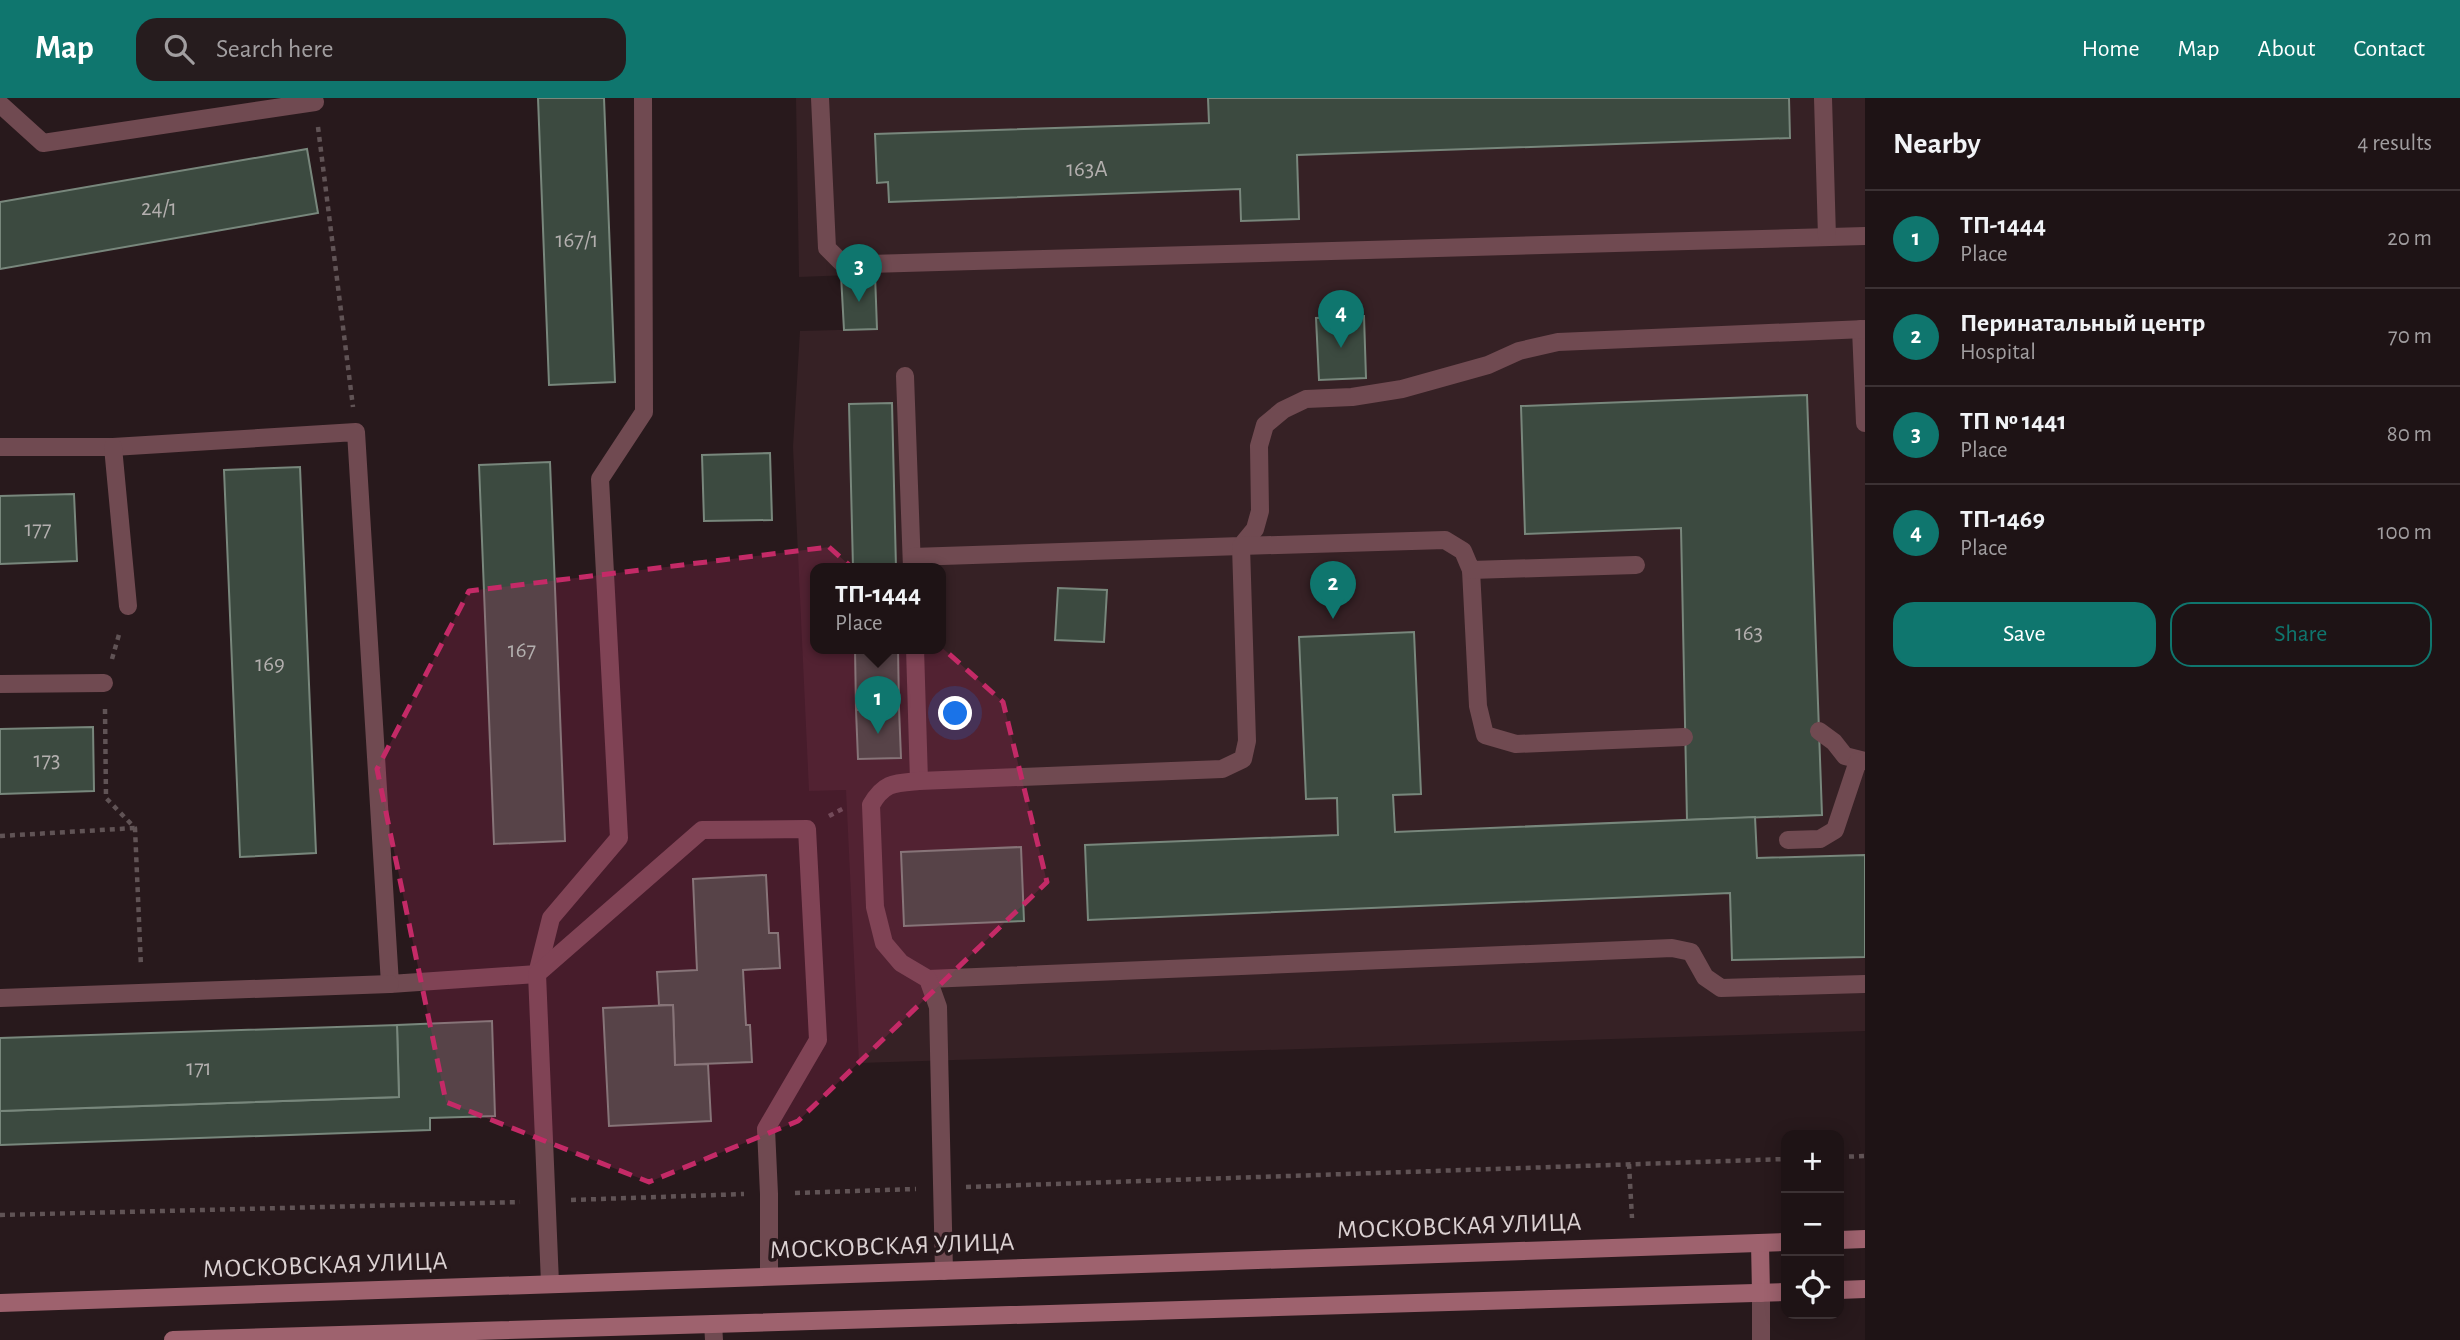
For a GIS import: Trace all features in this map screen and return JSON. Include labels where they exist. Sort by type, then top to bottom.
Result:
[{"type":"main road","points":[[1844,1240],[1865,1239]]},
{"type":"main road","name":"МОСКОВСКАЯ УЛИЦА","points":[[0,1303],[1781,1242]]},
{"type":"main road","points":[[1760,1243],[1761,1293]]},
{"type":"main road","points":[[1844,1290],[1865,1289]]},
{"type":"main road","points":[[173,1340],[714,1332],[1781,1292]]},
{"type":"street","points":[[550,1283],[537,974],[551,918],[620,838],[600,479],[644,412],[643,98]]},
{"type":"street","points":[[820,98],[827,248],[842,262],[911,263],[1865,236]]},
{"type":"street","points":[[1824,98],[1827,237]]},
{"type":"street","points":[[0,104],[43,144],[256,105],[315,102]]},
{"type":"street","points":[[1865,423],[1863,329],[1558,342],[1519,351],[1488,365],[1402,389],[1352,397],[1306,399],[1283,410],[1265,425],[1259,446],[1260,511],[1255,529],[1241,546],[1247,741],[1243,760],[1222,769],[894,783],[879,791],[872,805],[875,907],[884,943],[901,963],[928,979],[1672,948],[1691,952],[1705,976],[1721,988],[1865,984]]},
{"type":"street","points":[[905,376],[912,562],[1241,546],[1445,540],[1463,551],[1471,570],[1478,706],[1485,735],[1516,744],[1684,737]]},
{"type":"street","points":[[0,447],[113,447],[356,432],[390,984]]},
{"type":"street","points":[[113,447],[128,606]]},
{"type":"street","points":[[1471,570],[1636,565]]},
{"type":"street","points":[[915,654],[919,781]]},
{"type":"street","points":[[0,684],[104,683]]},
{"type":"street","points":[[1788,840],[1820,839],[1835,831],[1861,761],[1845,756],[1834,742],[1819,731]]},
{"type":"street","points":[[0,998],[390,984],[537,974],[702,830],[807,829],[818,1040],[766,1129],[769,1276]]},
{"type":"street","points":[[928,979],[938,1007],[944,1271]]},
{"type":"street","points":[[1761,1293],[1761,1340]]},
{"type":"path","points":[[315,102],[356,432]]},
{"type":"path","points":[[128,606],[104,683],[106,798],[135,828],[141,993]]},
{"type":"path","points":[[0,836],[135,828]]},
{"type":"path","points":[[1844,1157],[1865,1156]]},
{"type":"path","points":[[0,1215],[769,1194],[1781,1158]]},
{"type":"path","points":[[1629,1164],[1632,1218]]},
{"type":"highlighted area","points":[[829,547],[1003,702],[1047,882],[798,1121],[649,1182],[446,1102],[377,769],[469,591]]},
{"type":"shaded area","points":[[796,98],[1865,98],[1865,1031],[859,1063],[846,790],[809,791],[793,447],[800,331],[877,329],[875,274],[799,277]]},
{"type":"building","points":[[538,98],[604,98],[615,382],[549,385]]},
{"type":"building","points":[[1208,98],[1789,98],[1790,138],[1297,155],[1299,219],[1241,221],[1240,189],[889,202],[888,182],[877,183],[875,134],[1209,123]]},
{"type":"building","points":[[307,149],[318,213],[0,269],[0,202]]},
{"type":"building","points":[[875,274],[877,329],[844,330],[841,275]]},
{"type":"building","points":[[1364,316],[1366,378],[1319,380],[1316,318]]},
{"type":"building","points":[[1807,395],[1822,815],[1687,820],[1681,528],[1525,534],[1521,406]]},
{"type":"building","points":[[892,403],[896,563],[853,563],[849,404]]},
{"type":"building","points":[[770,453],[772,520],[704,521],[702,455]]},
{"type":"building","points":[[550,462],[565,841],[494,844],[479,465]]},
{"type":"building","points":[[300,467],[316,853],[240,857],[224,470]]},
{"type":"building","points":[[74,494],[77,561],[0,564],[0,496]]},
{"type":"building","points":[[1058,588],[1107,590],[1104,642],[1055,640]]},
{"type":"building","points":[[1414,632],[1421,794],[1393,795],[1395,832],[1755,817],[1757,858],[1865,855],[1865,957],[1732,960],[1730,893],[1088,920],[1085,845],[1338,835],[1337,798],[1306,799],[1299,637]]},
{"type":"building","points":[[855,654],[898,654],[899,708],[856,710]]},
{"type":"building","points":[[899,708],[901,758],[858,759],[856,710]]},
{"type":"building","points":[[93,727],[94,791],[0,794],[0,729]]},
{"type":"building","points":[[1021,847],[1024,921],[904,926],[901,852]]},
{"type":"building","points":[[766,875],[769,933],[778,933],[780,968],[743,970],[746,1025],[750,1025],[752,1062],[675,1065],[673,1005],[659,1005],[657,972],[697,970],[693,879]]},
{"type":"building","points":[[673,1005],[675,1065],[708,1064],[711,1121],[609,1126],[603,1008]]},
{"type":"building","points":[[492,1021],[495,1116],[430,1118],[430,1130],[0,1145],[0,1111],[399,1097],[397,1025]]},
{"type":"building","points":[[397,1025],[399,1097],[0,1111],[0,1038]]},
{"type":"place","name":"ТП № 1441","points":[[859,302]]},
{"type":"place","name":"ТП-1469","points":[[1341,348]]},
{"type":"place","name":"Перинатальный центр","points":[[1333,619]]},
{"type":"place","name":"ТП-1444","points":[[878,734]]}]
